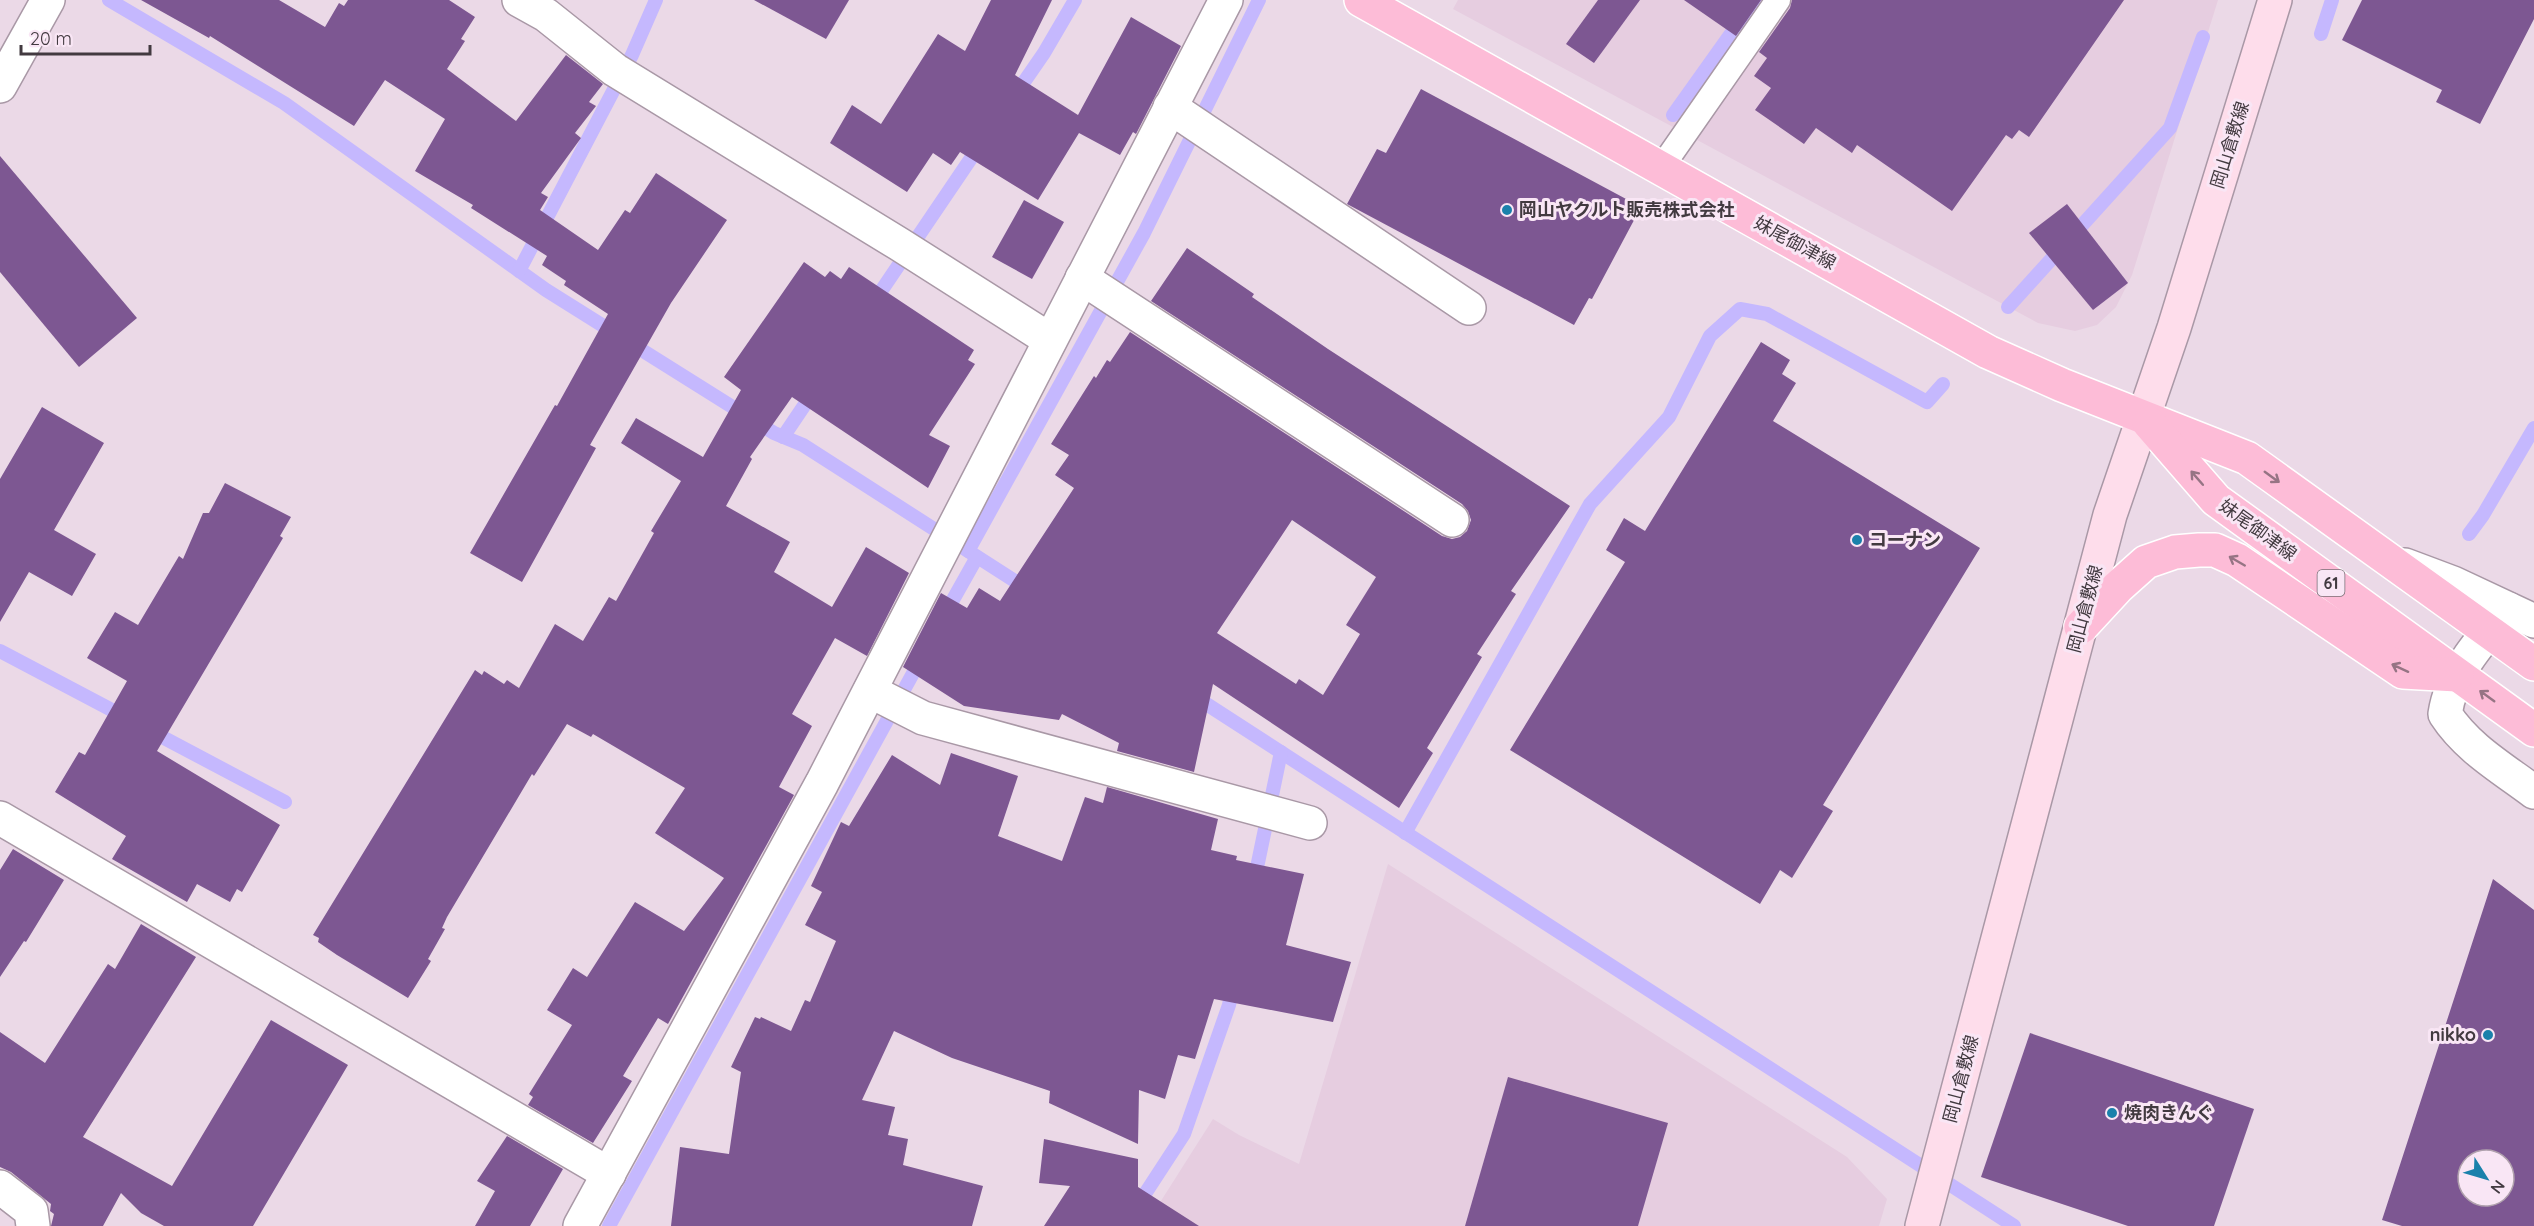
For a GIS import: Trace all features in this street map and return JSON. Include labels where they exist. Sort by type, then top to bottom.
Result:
[{"type":"main road","name":"妹尾御津線","points":[[1361,0],[1988,352],[2062,386],[2247,458],[2387,559],[2510,620],[2534,664]]},
{"type":"main road","name":"岡山倉敷線","points":[[1926,1212],[2110,515],[2174,328],[2275,0]]},
{"type":"main road","name":"妹尾御津線","points":[[2144,417],[2216,500],[2534,730]]},
{"type":"main road","points":[[2081,627],[2118,587],[2146,562],[2175,552],[2215,550],[2237,560],[2403,672],[2457,675]]},
{"type":"street","points":[[0,86],[48,0]]},
{"type":"street","points":[[519,0],[546,15],[622,75],[909,250],[1050,340]]},
{"type":"street","points":[[580,1226],[886,699],[947,541],[1050,340],[1102,291],[1191,120],[1226,0]]},
{"type":"street","points":[[1191,120],[1469,308]]},
{"type":"street","points":[[1102,291],[1452,520]]},
{"type":"street","points":[[2510,620],[2457,675],[2448,693],[2445,714],[2475,749],[2534,792]]},
{"type":"street","points":[[886,699],[923,718],[1310,823]]},
{"type":"street","points":[[0,818],[609,1174]]},
{"type":"street","points":[[0,1187],[31,1211],[33,1226]]},
{"type":"lane","points":[[1661,168],[1778,0]]},
{"type":"shaded area","points":[[1458,0],[2218,0],[2132,275],[2116,307],[2097,325],[2075,331],[2038,323],[1453,9]]},
{"type":"shaded area","points":[[1388,864],[1847,1157],[1887,1199],[1879,1226],[1145,1226],[1213,1119],[1239,1135],[1299,1164]]},
{"type":"building","points":[[141,0],[279,0],[325,27],[339,3],[344,6],[348,0],[449,0],[475,17],[461,39],[465,41],[447,69],[516,121],[566,55],[603,84],[589,102],[596,106],[575,133],[581,138],[541,193],[548,197],[540,210],[598,250],[625,210],[630,213],[656,173],[727,220],[671,303],[590,445],[596,448],[522,582],[470,553],[555,405],[557,406],[608,314],[564,285],[566,281],[542,265],[547,256],[471,208],[473,205],[415,171],[445,119],[385,80],[354,126],[210,36],[209,38]]},
{"type":"building","points":[[754,0],[849,0],[826,39]]},
{"type":"building","points":[[991,0],[1052,0],[1015,75],[1078,115],[1131,17],[1181,46],[1136,134],[1133,132],[1120,155],[1079,133],[1038,200],[960,152],[951,165],[933,153],[907,192],[830,143],[852,105],[881,124],[938,34],[965,51]]},
{"type":"building","points":[[1598,0],[1640,0],[1594,63],[1566,44]]},
{"type":"building","points":[[1684,0],[1761,0],[1736,36]]},
{"type":"building","points":[[1792,0],[2124,0],[2029,137],[2019,130],[2012,139],[2006,135],[1952,211],[1857,145],[1852,153],[1816,128],[1804,144],[1755,110],[1771,88],[1754,76],[1767,58],[1759,52],[1790,8]]},
{"type":"building","points":[[2362,0],[2534,0],[2534,19],[2480,124],[2436,102],[2442,90],[2342,40]]},
{"type":"building","points":[[1421,89],[1641,207],[1592,299],[1589,298],[1574,325],[1347,204],[1377,149],[1386,153]]},
{"type":"building","points":[[0,156],[137,318],[79,367],[0,272]]},
{"type":"building","points":[[1024,200],[1064,222],[1032,279],[992,257]]},
{"type":"building","points":[[2067,204],[2128,283],[2093,310],[2029,233]]},
{"type":"building","points":[[1187,248],[1254,294],[1252,297],[1328,349],[1570,506],[1511,591],[1516,594],[1477,654],[1482,657],[1427,748],[1433,753],[1399,808],[1213,684],[1194,772],[1117,751],[1119,743],[1062,714],[1059,720],[964,706],[903,667],[941,593],[967,608],[979,588],[1000,601],[1074,488],[1055,475],[1069,455],[1051,444],[1094,376],[1096,378],[1107,360],[1110,362],[1130,332],[1442,536],[1452,539],[1460,537],[1467,531],[1471,520],[1462,504],[1151,301]],"holes":[[[1292,520],[1376,577],[1346,625],[1360,634],[1323,695],[1299,679],[1296,684],[1217,633]]]},
{"type":"building","points":[[804,262],[825,277],[830,271],[841,279],[849,267],[974,350],[968,360],[975,364],[929,435],[950,446],[928,488],[792,397],[750,457],[752,459],[726,506],[790,542],[774,572],[832,607],[866,547],[909,573],[867,656],[835,638],[792,714],[812,726],[779,787],[794,795],[668,1024],[658,1018],[623,1076],[632,1081],[593,1143],[528,1105],[533,1097],[529,1094],[572,1025],[547,1010],[573,968],[587,977],[635,902],[684,931],[724,878],[655,833],[685,788],[593,734],[591,737],[567,724],[534,776],[532,774],[447,917],[442,928],[445,929],[428,959],[431,961],[408,998],[337,955],[318,942],[319,938],[313,935],[475,670],[482,675],[484,671],[504,684],[507,680],[519,688],[555,624],[583,641],[609,597],[616,601],[654,533],[651,531],[681,481],[621,443],[636,418],[703,457],[741,390],[724,377]]},
{"type":"building","points":[[1761,342],[1790,360],[1782,374],[1796,383],[1773,421],[1980,548],[1823,805],[1833,811],[1792,878],[1780,870],[1760,904],[1510,750],[1625,562],[1606,550],[1624,518],[1645,531]]},
{"type":"building","points":[[42,407],[104,443],[54,530],[96,554],[72,596],[29,572],[0,622],[0,479]]},
{"type":"building","points":[[225,483],[291,517],[280,536],[283,538],[157,751],[280,825],[242,892],[237,889],[230,902],[197,884],[187,902],[112,859],[126,836],[55,792],[79,752],[85,755],[127,681],[87,658],[115,612],[138,625],[179,556],[183,559],[203,513],[209,513]]},
{"type":"building","points":[[951,753],[1018,776],[998,836],[1062,861],[1085,797],[1103,803],[1107,787],[1218,819],[1211,850],[1237,856],[1236,860],[1304,874],[1286,945],[1351,962],[1333,1022],[1214,999],[1195,1059],[1178,1055],[1165,1099],[1139,1090],[1138,1144],[1049,1103],[1050,1091],[952,1058],[894,1031],[862,1100],[895,1107],[888,1135],[908,1139],[903,1165],[983,1186],[972,1226],[671,1226],[680,1147],[729,1154],[741,1072],[731,1067],[755,1017],[760,1019],[761,1017],[791,1031],[805,1000],[810,1002],[836,941],[805,925],[822,892],[811,886],[841,822],[849,826],[892,755],[940,785]]},
{"type":"building","points":[[13,849],[64,880],[26,942],[24,941],[0,977],[0,870]]},
{"type":"building","name":"nikko","points":[[2493,879],[2534,910],[2534,1226],[2402,1226],[2382,1220]]},
{"type":"building","points":[[141,924],[196,957],[83,1137],[172,1186],[271,1020],[348,1065],[253,1226],[164,1226],[141,1213],[121,1193],[103,1226],[51,1226],[54,1214],[50,1211],[51,1204],[11,1172],[0,1167],[0,1032],[45,1063],[108,964],[115,969]]},
{"type":"building","points":[[2030,1033],[2254,1109],[2214,1226],[2128,1226],[1981,1177]]},
{"type":"building","points":[[1508,1077],[1668,1123],[1638,1226],[1465,1226]]},
{"type":"building","points":[[507,1136],[563,1169],[530,1226],[475,1226],[495,1191],[477,1181]]},
{"type":"building","points":[[1044,1139],[1138,1159],[1138,1187],[1199,1226],[1044,1226],[1070,1186],[1039,1183]]},
{"type":"waterway","points":[[109,0],[284,103],[546,290],[774,433],[803,445],[1029,590]]},
{"type":"waterway","points":[[519,271],[632,55],[656,0]]},
{"type":"waterway","points":[[1015,95],[1044,53],[1075,0]]},
{"type":"waterway","points":[[968,551],[1144,233],[1259,0]]},
{"type":"waterway","points":[[1673,115],[1755,0]]},
{"type":"waterway","points":[[2321,34],[2332,0]]},
{"type":"waterway","points":[[2008,307],[2170,128],[2203,37]]},
{"type":"waterway","points":[[873,303],[980,145]]},
{"type":"waterway","points":[[1405,833],[1590,504],[1669,417],[1710,336],[1740,309],[1767,314],[1927,402],[1943,384]]},
{"type":"waterway","points":[[783,437],[814,391]]},
{"type":"waterway","points":[[2469,534],[2483,515],[2534,428]]},
{"type":"waterway","points":[[945,614],[977,557]]},
{"type":"waterway","points":[[0,651],[127,718]]},
{"type":"waterway","points":[[609,1226],[922,657]]},
{"type":"waterway","points":[[1194,696],[2014,1226]]},
{"type":"waterway","points":[[149,730],[285,802]]},
{"type":"waterway","points":[[1254,882],[1281,752]]},
{"type":"waterway","points":[[1124,1226],[1184,1134],[1229,1005],[1233,986]]},
{"type":"place","name":"岡山ヤクルト販売株式会社","points":[[1507,210]]},
{"type":"place","name":"コーナン","points":[[1857,540]]},
{"type":"place","name":"nikko","points":[[2488,1035]]},
{"type":"place","name":"焼肉きんぐ","points":[[2112,1113]]}]
